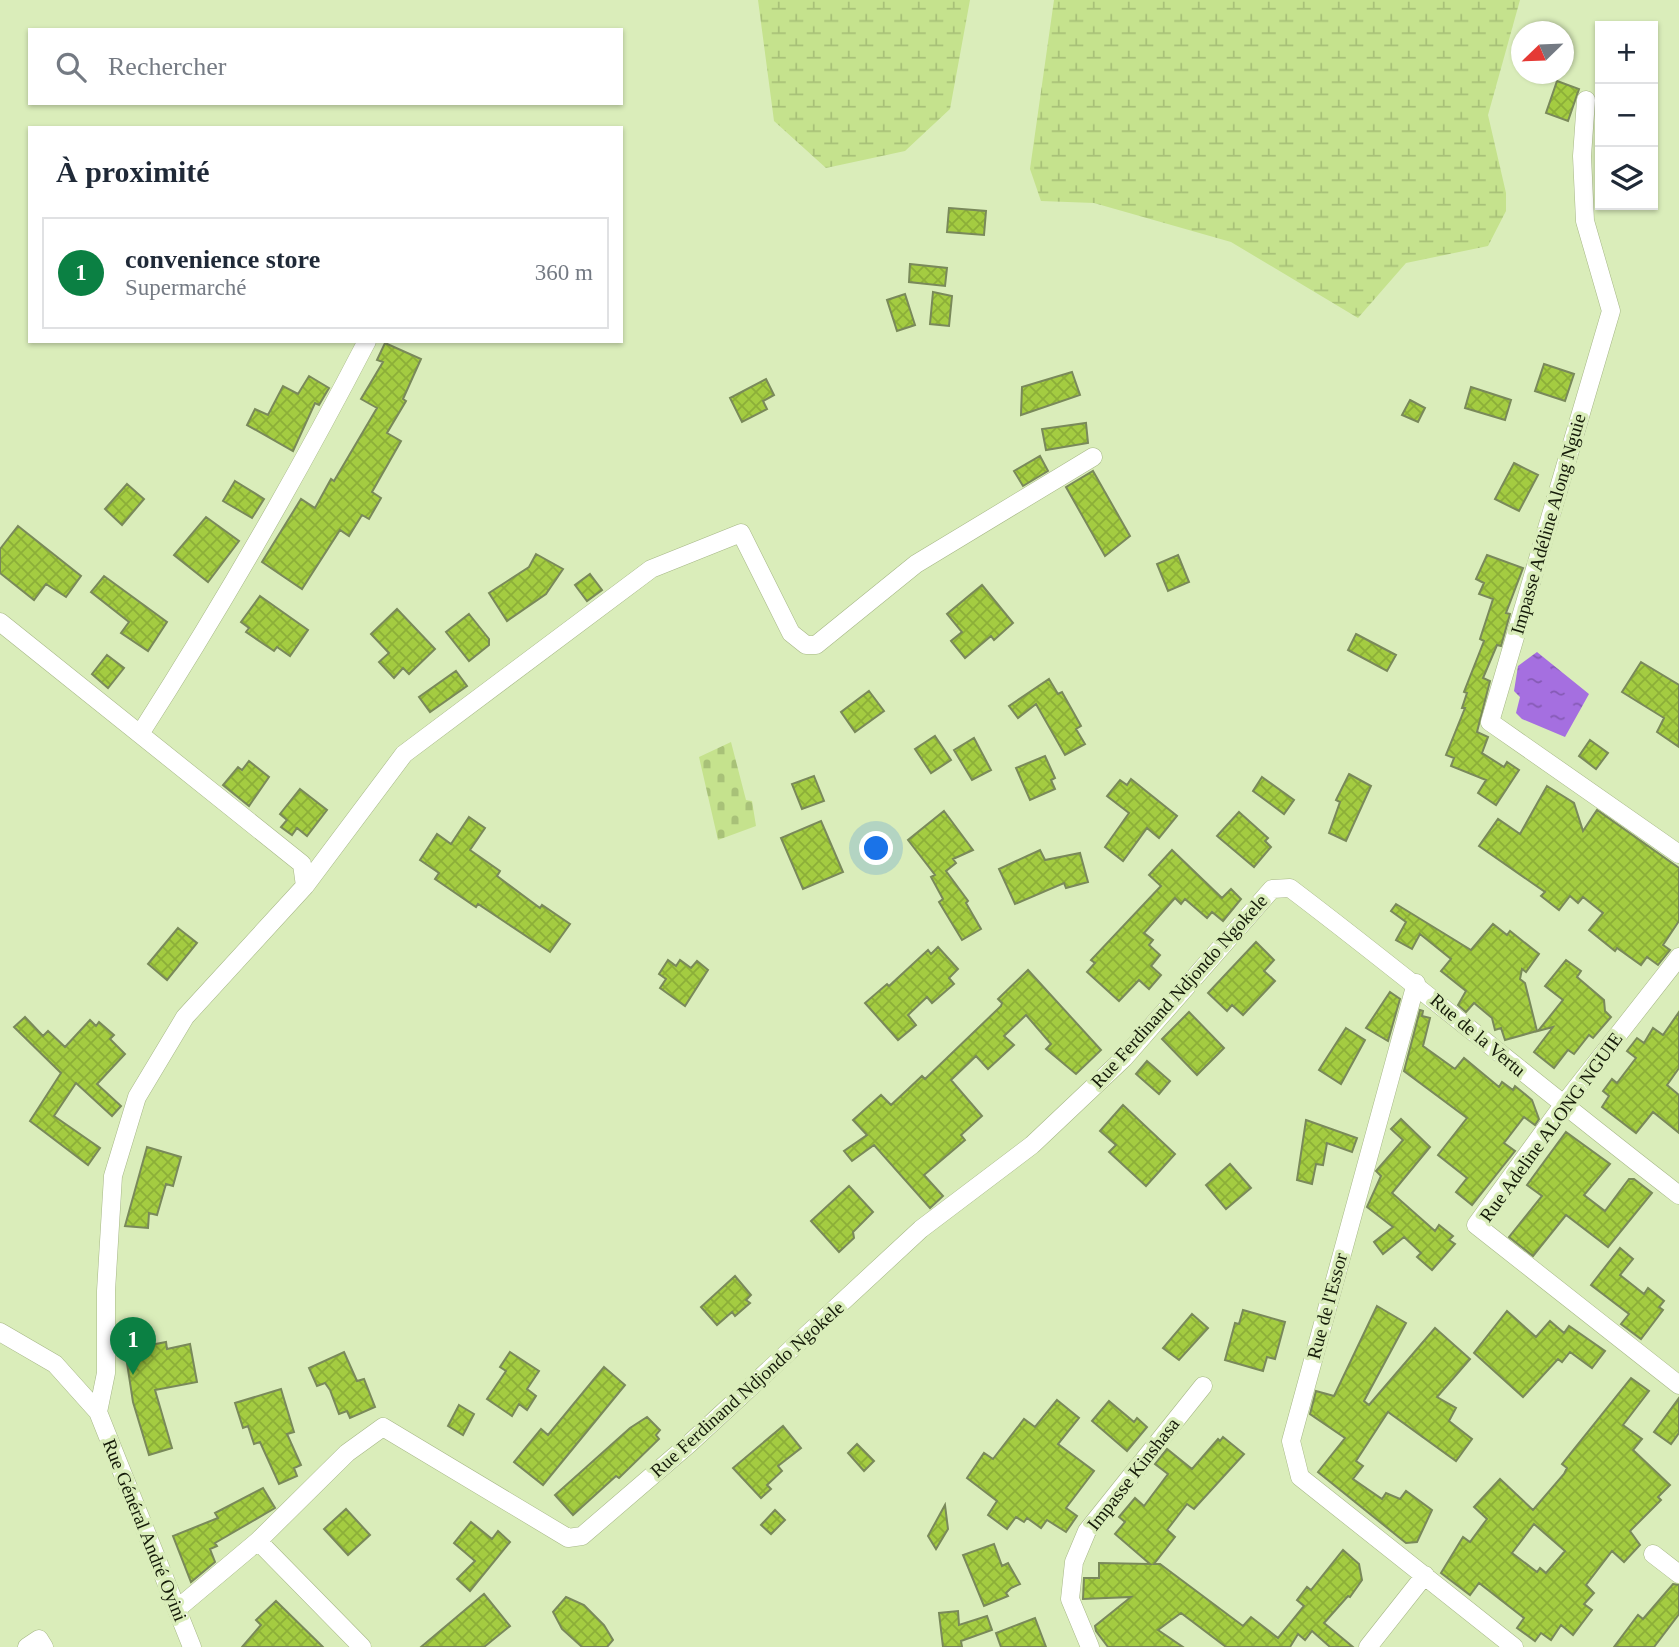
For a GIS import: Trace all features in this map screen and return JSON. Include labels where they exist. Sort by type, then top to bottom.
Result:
[{"type":"street","name":"Impasse Adéline Along Nguie","points":[[1586,100],[1582,156],[1585,221],[1611,311],[1490,722],[1679,855]]},
{"type":"street","points":[[140,734],[215,617],[310,450],[366,343]]},
{"type":"street","points":[[98,1412],[106,1373],[106,1291],[113,1176],[137,1097],[186,1017],[305,886],[404,754],[651,569],[741,533],[791,633],[800,642],[816,645],[916,564],[1093,457]]},
{"type":"street","points":[[0,622],[302,864],[305,886]]},
{"type":"street","name":"Rue de la Vertu","points":[[1272,889],[1290,888],[1416,983],[1563,1105],[1679,1195]]},
{"type":"street","name":"Rue Ferdinand Ndjondo Ngokele","points":[[177,1609],[258,1541],[347,1453],[383,1427],[568,1538],[582,1536],[689,1444],[921,1229],[1032,1145],[1124,1058],[1272,889]]},
{"type":"street","name":"Rue Adeline ALONG NGUIE","points":[[1679,957],[1563,1105],[1476,1225],[1679,1385]]},
{"type":"street","name":"Rue de l'Essor","points":[[1416,983],[1291,1441],[1300,1477],[1514,1647]]},
{"type":"street","points":[[0,1332],[55,1364],[98,1412]]},
{"type":"street","name":"Impasse Kinshasa","points":[[1090,1647],[1070,1599],[1074,1562],[1087,1531],[1203,1386]]},
{"type":"street","name":"Rue Général André Oyini","points":[[98,1412],[192,1647]]},
{"type":"street","points":[[258,1541],[362,1647]]},
{"type":"street","points":[[1653,1554],[1679,1574]]},
{"type":"street","points":[[1368,1647],[1425,1575]]},
{"type":"street","points":[[27,1647],[39,1639],[44,1647]]},
{"type":"green space","points":[[758,0],[970,0],[950,109],[905,151],[826,168],[774,121]]},
{"type":"green space","points":[[1054,0],[1520,0],[1514,21],[1511,21],[1511,32],[1488,115],[1506,193],[1506,211],[1488,246],[1406,263],[1358,318],[1231,242],[1094,203],[1041,201],[1030,169]]},
{"type":"green space","points":[[731,742],[746,800],[752,801],[756,826],[718,840],[699,757]]},
{"type":"water","points":[[1537,652],[1589,694],[1565,737],[1522,719],[1516,713],[1520,697],[1514,691],[1518,666]]},
{"type":"building","points":[[1556,84],[1579,89],[1568,121],[1546,113]]},
{"type":"building","points":[[949,208],[986,211],[984,235],[947,232]]},
{"type":"building","points":[[910,264],[947,268],[945,286],[909,282]]},
{"type":"building","points":[[933,292],[952,296],[949,326],[930,324]]},
{"type":"building","points":[[905,294],[915,325],[897,331],[887,300]]},
{"type":"building","points":[[385,343],[421,359],[403,399],[406,401],[387,433],[401,441],[372,492],[381,498],[369,519],[362,515],[349,536],[340,530],[302,589],[262,562],[301,499],[315,508],[377,408],[361,399],[383,362],[377,360]]},
{"type":"building","points":[[1544,364],[1574,374],[1565,401],[1535,391]]},
{"type":"building","points":[[1072,372],[1080,395],[1021,415],[1022,387]]},
{"type":"building","points":[[309,376],[329,388],[319,405],[315,403],[293,451],[247,425],[255,409],[268,415],[283,386],[298,394]]},
{"type":"building","points":[[766,379],[774,395],[763,401],[767,409],[742,422],[730,398]]},
{"type":"building","points":[[1471,387],[1511,400],[1505,420],[1465,408]]},
{"type":"building","points":[[1410,400],[1425,408],[1418,422],[1402,415]]},
{"type":"building","points":[[1086,423],[1088,443],[1046,450],[1042,429]]},
{"type":"building","points":[[1040,456],[1048,471],[1023,486],[1014,471]]},
{"type":"building","points":[[1514,463],[1538,475],[1519,511],[1495,499]]},
{"type":"building","points":[[1093,471],[1130,536],[1105,556],[1066,487]]},
{"type":"building","points":[[235,481],[264,499],[252,518],[223,501]]},
{"type":"building","points":[[127,484],[144,499],[122,525],[105,509]]},
{"type":"building","points":[[206,517],[239,541],[208,582],[174,555]]},
{"type":"building","points":[[18,526],[81,576],[66,597],[46,584],[34,600],[0,573],[0,549]]},
{"type":"building","points":[[536,554],[563,569],[546,594],[507,621],[489,593],[529,567]]},
{"type":"building","points":[[1178,555],[1189,582],[1168,591],[1157,564]]},
{"type":"building","points":[[1487,555],[1523,568],[1506,613],[1510,614],[1501,646],[1497,645],[1483,678],[1490,681],[1477,732],[1488,737],[1482,753],[1504,767],[1507,762],[1519,770],[1496,805],[1478,793],[1486,780],[1451,766],[1454,758],[1446,755],[1465,708],[1462,708],[1467,693],[1464,692],[1484,641],[1480,639],[1493,599],[1479,594],[1484,583],[1476,579]]},
{"type":"building","points":[[590,574],[602,590],[587,601],[575,585]]},
{"type":"building","points":[[104,576],[167,622],[148,651],[121,633],[129,622],[91,592]]},
{"type":"building","points":[[982,585],[1013,623],[994,640],[991,636],[965,658],[951,641],[962,632],[947,614]]},
{"type":"building","points":[[260,596],[308,630],[290,656],[277,647],[274,651],[246,632],[249,628],[241,622]]},
{"type":"building","points":[[397,609],[435,649],[409,674],[403,668],[394,678],[379,662],[389,653],[371,634]]},
{"type":"building","points":[[469,614],[489,639],[489,645],[469,661],[446,632]]},
{"type":"building","points":[[1356,634],[1396,655],[1387,671],[1348,650]]},
{"type":"building","points":[[107,655],[124,668],[108,688],[92,674]]},
{"type":"building","points":[[1641,662],[1679,685],[1679,747],[1657,732],[1664,718],[1622,692]]},
{"type":"building","points":[[456,671],[467,686],[430,712],[419,697]]},
{"type":"building","points":[[1049,679],[1058,694],[1062,692],[1081,726],[1076,729],[1085,744],[1065,755],[1036,704],[1018,718],[1009,706]]},
{"type":"building","points":[[869,691],[884,711],[855,732],[841,712]]},
{"type":"building","points":[[935,736],[951,760],[931,773],[915,749]]},
{"type":"building","points":[[974,738],[991,770],[972,780],[954,750]]},
{"type":"building","points":[[1590,740],[1608,753],[1596,769],[1579,756]]},
{"type":"building","points":[[1045,756],[1055,778],[1051,780],[1055,789],[1030,800],[1016,768]]},
{"type":"building","points":[[249,761],[269,777],[249,806],[223,785],[238,767],[242,770]]},
{"type":"building","points":[[1349,774],[1371,786],[1346,841],[1329,833],[1340,802],[1336,800]]},
{"type":"building","points":[[814,776],[824,801],[802,809],[792,784]]},
{"type":"building","points":[[1262,777],[1294,800],[1284,814],[1253,791]]},
{"type":"building","points":[[1131,779],[1177,816],[1159,838],[1147,828],[1123,861],[1105,847],[1129,813],[1107,796],[1120,780],[1127,785]]},
{"type":"building","points":[[1547,786],[1574,803],[1583,831],[1597,810],[1679,868],[1679,921],[1663,945],[1670,950],[1658,965],[1647,957],[1641,965],[1617,948],[1615,951],[1589,930],[1603,913],[1583,897],[1578,903],[1570,896],[1559,910],[1541,896],[1545,892],[1479,846],[1498,819],[1520,834]]},
{"type":"building","points":[[300,789],[327,810],[307,836],[297,828],[292,835],[281,827],[287,820],[280,814]]},
{"type":"building","points":[[944,811],[973,850],[953,859],[956,863],[946,871],[968,901],[966,903],[981,929],[962,940],[939,902],[943,899],[931,877],[935,875],[908,840]]},
{"type":"building","points":[[1239,812],[1268,838],[1265,841],[1271,847],[1254,867],[1217,836]]},
{"type":"building","points":[[469,817],[485,828],[470,850],[500,871],[497,876],[540,908],[542,905],[570,924],[550,952],[435,879],[439,873],[420,860],[437,834],[451,844]]},
{"type":"building","points":[[821,821],[843,872],[803,889],[781,838]]},
{"type":"building","points":[[1040,850],[1045,860],[1080,853],[1088,882],[1066,888],[1064,883],[1015,904],[999,869]]},
{"type":"building","points":[[1172,850],[1222,898],[1231,889],[1241,899],[1223,921],[1212,912],[1207,918],[1185,899],[1181,904],[1175,898],[1144,933],[1153,940],[1149,945],[1160,955],[1151,966],[1161,975],[1149,989],[1139,980],[1119,1001],[1087,972],[1095,963],[1091,960],[1161,886],[1149,875]]},
{"type":"building","points":[[1396,904],[1471,950],[1493,924],[1507,935],[1510,931],[1539,954],[1526,972],[1522,969],[1520,979],[1525,983],[1537,1031],[1505,1040],[1501,1028],[1495,1030],[1492,1018],[1474,1003],[1466,1012],[1458,1005],[1466,991],[1441,971],[1451,959],[1420,934],[1412,949],[1396,940],[1406,922],[1391,911]]},
{"type":"building","points":[[178,928],[197,943],[167,980],[148,964]]},
{"type":"building","points":[[1256,942],[1274,960],[1264,971],[1275,981],[1243,1015],[1232,1005],[1227,1011],[1208,993]]},
{"type":"building","points":[[938,947],[958,969],[949,978],[954,984],[932,1003],[927,997],[908,1015],[916,1025],[898,1040],[865,1003],[887,984],[889,986],[928,950],[931,954]]},
{"type":"building","points":[[668,960],[676,966],[680,960],[691,968],[697,961],[708,970],[685,1006],[660,988],[666,979],[659,974]]},
{"type":"building","points":[[1566,960],[1581,971],[1577,977],[1604,1000],[1605,1011],[1611,1017],[1593,1038],[1589,1035],[1574,1054],[1568,1050],[1554,1068],[1534,1052],[1553,1027],[1538,1031],[1563,1000],[1545,986]]},
{"type":"building","points":[[1028,970],[1101,1050],[1076,1074],[1046,1049],[1051,1044],[1026,1015],[1004,1036],[1014,1045],[988,1069],[976,1056],[951,1080],[982,1116],[961,1135],[965,1140],[924,1175],[943,1196],[930,1208],[874,1145],[852,1161],[844,1151],[867,1135],[853,1120],[881,1095],[891,1105],[922,1076],[925,1079],[1001,1006],[1002,1003],[998,999]]},
{"type":"building","points":[[1390,992],[1400,999],[1388,1041],[1366,1028]]},
{"type":"building","points":[[1420,1010],[1423,1011],[1422,1016],[1430,1018],[1423,1046],[1455,1069],[1464,1058],[1499,1087],[1502,1082],[1513,1090],[1515,1086],[1532,1100],[1539,1119],[1535,1125],[1524,1117],[1504,1143],[1515,1151],[1472,1205],[1456,1192],[1467,1178],[1438,1155],[1467,1118],[1404,1071]]},
{"type":"building","points":[[1189,1012],[1224,1048],[1197,1075],[1162,1039]]},
{"type":"building","points":[[1679,1012],[1679,1068],[1667,1085],[1679,1095],[1679,1133],[1653,1112],[1636,1133],[1602,1107],[1609,1096],[1603,1091],[1612,1079],[1617,1083],[1636,1058],[1627,1051],[1637,1038],[1644,1043],[1653,1028],[1663,1035]]},
{"type":"building","points":[[25,1017],[43,1036],[48,1031],[65,1047],[90,1020],[96,1026],[99,1022],[114,1035],[110,1039],[125,1054],[97,1084],[121,1106],[112,1116],[76,1083],[54,1116],[100,1148],[88,1165],[30,1121],[61,1073],[14,1027]]},
{"type":"building","points":[[1346,1028],[1365,1040],[1341,1084],[1319,1070]]},
{"type":"building","points":[[1147,1061],[1170,1081],[1159,1094],[1136,1074]]},
{"type":"building","points":[[1123,1105],[1175,1154],[1146,1186],[1109,1152],[1116,1145],[1100,1131]]},
{"type":"building","points":[[1401,1119],[1430,1147],[1392,1193],[1435,1231],[1439,1225],[1453,1236],[1449,1240],[1455,1244],[1432,1270],[1417,1257],[1421,1253],[1404,1237],[1383,1254],[1374,1242],[1393,1227],[1367,1207],[1381,1176],[1376,1171],[1403,1140],[1391,1129]]},
{"type":"building","points":[[1306,1120],[1357,1138],[1352,1152],[1327,1143],[1323,1165],[1316,1164],[1312,1184],[1297,1180]]},
{"type":"building","points":[[1566,1132],[1610,1164],[1584,1195],[1605,1211],[1629,1179],[1634,1179],[1652,1193],[1608,1247],[1566,1215],[1533,1256],[1509,1237],[1542,1196],[1527,1185]]},
{"type":"building","points":[[147,1147],[181,1157],[173,1186],[166,1184],[157,1215],[149,1213],[148,1228],[125,1226]]},
{"type":"building","points":[[1230,1164],[1251,1188],[1226,1209],[1206,1185]]},
{"type":"building","points":[[849,1186],[873,1212],[853,1232],[854,1238],[839,1252],[811,1221]]},
{"type":"building","points":[[1620,1248],[1633,1259],[1620,1275],[1644,1294],[1648,1288],[1664,1301],[1659,1307],[1663,1310],[1641,1339],[1621,1324],[1629,1314],[1591,1285]]},
{"type":"building","points":[[735,1276],[751,1295],[746,1300],[750,1303],[735,1316],[732,1312],[717,1325],[701,1307]]},
{"type":"building","points":[[1377,1306],[1406,1323],[1364,1401],[1369,1405],[1435,1328],[1470,1359],[1437,1397],[1456,1408],[1449,1421],[1472,1439],[1456,1461],[1388,1412],[1356,1461],[1363,1466],[1353,1479],[1382,1499],[1386,1493],[1400,1499],[1406,1491],[1432,1510],[1417,1542],[1406,1543],[1318,1472],[1345,1438],[1310,1414],[1316,1391],[1334,1396]]},
{"type":"building","points":[[1243,1310],[1285,1322],[1275,1359],[1267,1357],[1263,1371],[1225,1360],[1235,1323],[1239,1324]]},
{"type":"building","points":[[1507,1311],[1536,1337],[1550,1321],[1564,1333],[1569,1326],[1605,1351],[1592,1368],[1570,1352],[1562,1362],[1558,1359],[1523,1397],[1474,1353]]},
{"type":"building","points":[[1192,1314],[1208,1328],[1179,1360],[1163,1348]]},
{"type":"building","points":[[166,1342],[167,1349],[190,1344],[197,1382],[155,1390],[172,1448],[149,1455],[133,1402],[125,1350]]},
{"type":"building","points":[[344,1352],[357,1381],[364,1379],[375,1407],[350,1418],[347,1411],[339,1414],[330,1390],[325,1383],[317,1386],[309,1368]]},
{"type":"building","points":[[510,1352],[539,1371],[527,1389],[536,1396],[527,1410],[519,1404],[512,1416],[487,1399],[506,1371],[500,1367]]},
{"type":"building","points":[[604,1367],[625,1385],[543,1485],[514,1462],[541,1429],[548,1435]]},
{"type":"building","points":[[1631,1378],[1649,1391],[1623,1425],[1642,1439],[1633,1450],[1670,1485],[1658,1497],[1661,1500],[1630,1531],[1640,1545],[1624,1562],[1612,1551],[1586,1585],[1594,1593],[1584,1604],[1592,1610],[1573,1635],[1561,1625],[1551,1640],[1541,1633],[1535,1641],[1517,1628],[1524,1618],[1479,1583],[1470,1595],[1441,1573],[1463,1537],[1470,1542],[1487,1519],[1474,1507],[1500,1479],[1533,1510],[1564,1474],[1567,1468],[1562,1464]],"holes":[[[1534,1524],[1565,1551],[1546,1573],[1540,1568],[1537,1572],[1512,1553]]]},
{"type":"building","points":[[281,1389],[294,1432],[287,1434],[301,1465],[294,1468],[297,1476],[279,1484],[260,1442],[254,1444],[248,1426],[243,1428],[235,1403]]},
{"type":"building","points":[[1679,1398],[1679,1433],[1671,1444],[1654,1432]]},
{"type":"building","points":[[1057,1400],[1079,1418],[1058,1444],[1094,1471],[1066,1508],[1077,1516],[1066,1532],[1047,1520],[1041,1528],[1027,1518],[1024,1522],[1016,1517],[1007,1529],[988,1515],[997,1501],[967,1478],[984,1453],[993,1459],[1024,1419],[1035,1427]]},
{"type":"building","points":[[1109,1401],[1134,1422],[1137,1418],[1147,1427],[1127,1451],[1092,1421]]},
{"type":"building","points":[[459,1405],[474,1414],[463,1435],[448,1426]]},
{"type":"building","points":[[647,1417],[660,1430],[656,1435],[659,1439],[619,1478],[616,1476],[573,1515],[555,1495],[630,1428]]},
{"type":"building","points":[[783,1426],[801,1448],[778,1466],[782,1471],[767,1485],[771,1489],[761,1498],[733,1468]]},
{"type":"building","points":[[1223,1437],[1244,1454],[1194,1509],[1187,1504],[1167,1530],[1175,1537],[1154,1564],[1160,1564],[1243,1626],[1251,1617],[1278,1638],[1304,1606],[1297,1600],[1307,1587],[1311,1590],[1343,1550],[1359,1564],[1362,1580],[1350,1597],[1348,1596],[1324,1623],[1353,1647],[1330,1647],[1312,1631],[1305,1640],[1298,1634],[1290,1647],[1226,1647],[1181,1613],[1158,1630],[1183,1647],[1108,1647],[1096,1631],[1095,1626],[1131,1597],[1083,1599],[1084,1578],[1099,1578],[1099,1563],[1150,1564],[1115,1534],[1125,1522],[1119,1517],[1135,1498],[1144,1506],[1168,1474],[1155,1464],[1167,1449],[1192,1469],[1218,1439],[1220,1441]]},
{"type":"building","points":[[857,1444],[874,1461],[864,1471],[848,1453]]},
{"type":"building","points":[[263,1488],[275,1508],[215,1543],[217,1546],[210,1549],[215,1562],[191,1582],[173,1536],[218,1518],[215,1513]]},
{"type":"building","points":[[945,1505],[948,1529],[936,1549],[928,1536]]},
{"type":"building","points":[[346,1509],[370,1535],[348,1555],[324,1529]]},
{"type":"building","points":[[775,1510],[785,1520],[771,1534],[761,1525]]},
{"type":"building","points":[[471,1522],[492,1539],[498,1531],[510,1542],[470,1591],[457,1579],[475,1561],[454,1543]]},
{"type":"building","points":[[994,1544],[1002,1566],[1008,1563],[1020,1584],[1006,1593],[1008,1596],[984,1606],[963,1555]]},
{"type":"building","points":[[1673,1584],[1679,1585],[1679,1614],[1654,1647],[1614,1647],[1638,1615],[1643,1619]]},
{"type":"building","points":[[484,1594],[510,1626],[484,1647],[421,1647]]},
{"type":"building","points":[[566,1597],[584,1605],[604,1625],[613,1640],[607,1647],[582,1647],[562,1629],[553,1612]]},
{"type":"building","points":[[276,1601],[323,1647],[242,1647],[261,1625],[256,1620]]},
{"type":"building","points":[[958,1611],[959,1625],[987,1616],[992,1630],[961,1641],[962,1647],[943,1647],[939,1613]]},
{"type":"building","points":[[1035,1618],[1046,1647],[1001,1647],[996,1633]]},
{"type":"place","name":"convenience store","points":[[133,1375]]}]
